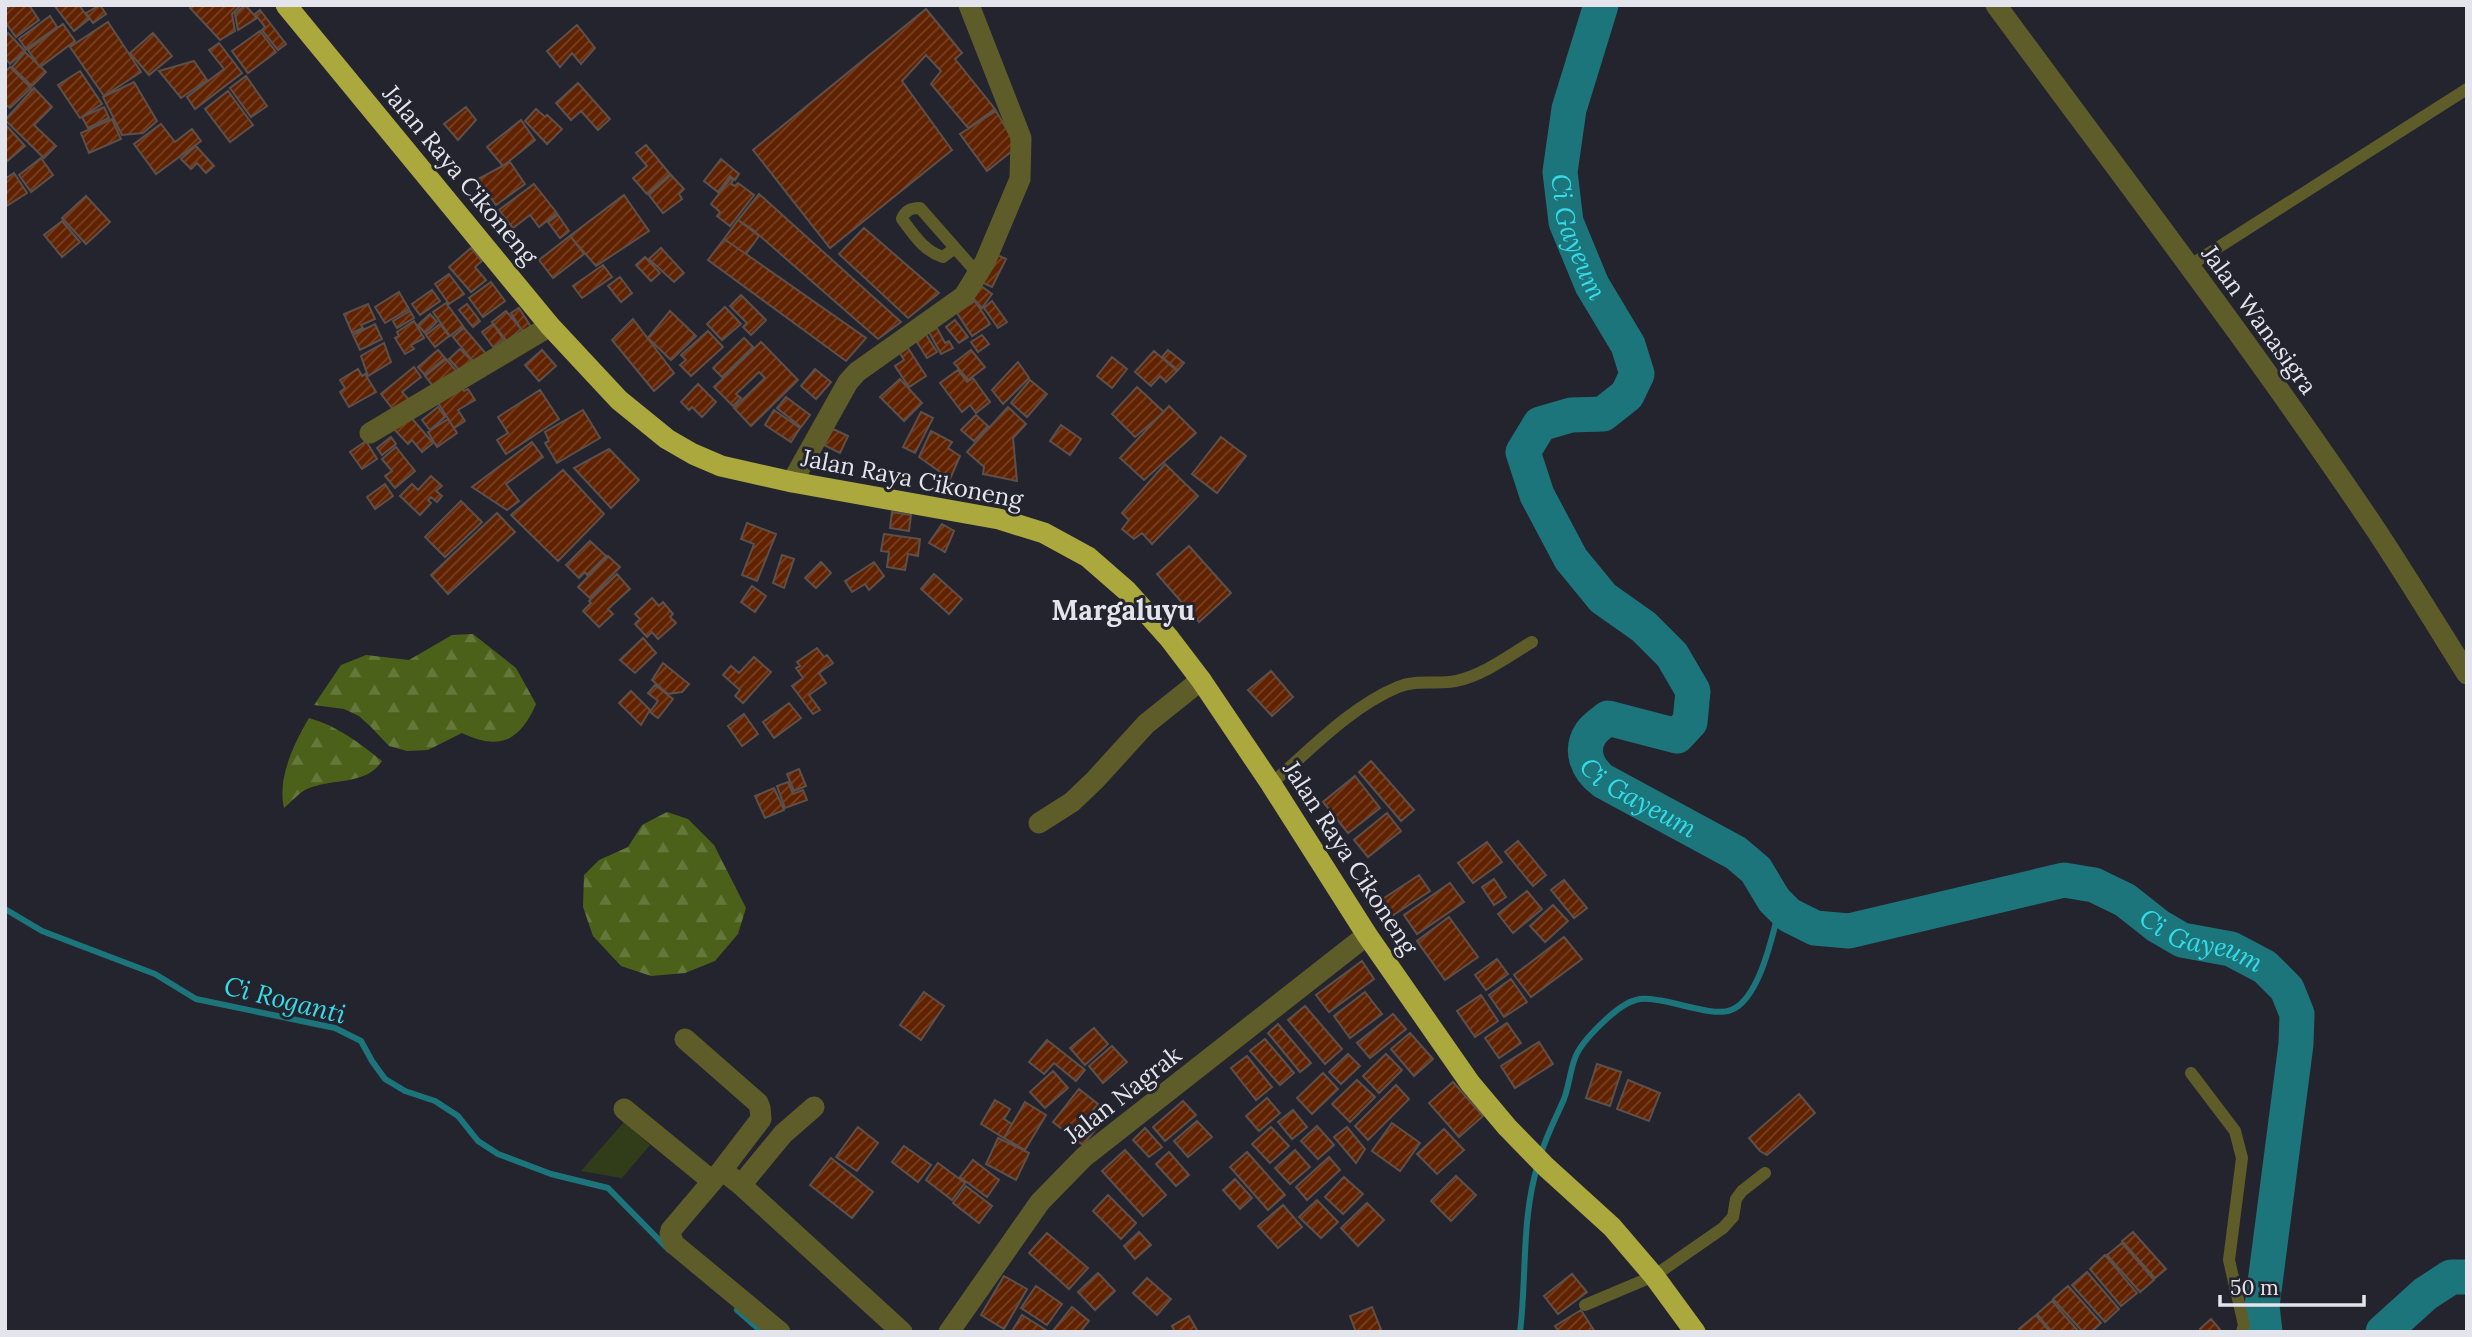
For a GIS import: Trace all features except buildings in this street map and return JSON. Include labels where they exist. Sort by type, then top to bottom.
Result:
[{"type":"highway","name":"Jalan Raya Cikoneng","points":[[286,5],[550,326],[619,400],[667,439],[721,466],[792,482],[999,519],[1044,533],[1088,557],[1127,591],[1169,638],[1201,680],[1367,935],[1470,1083],[1546,1167],[1612,1227],[1654,1276],[1695,1332]]},
{"type":"street","points":[[792,482],[848,382],[868,363],[964,296],[978,274],[1020,179],[1021,138],[969,5]]},
{"type":"street","name":"Jalan Wanasigra","points":[[1996,5],[2189,267],[2377,531],[2467,674]]},
{"type":"street","points":[[370,433],[550,326]]},
{"type":"street","points":[[1039,823],[1073,802],[1146,724],[1201,680]]},
{"type":"street","name":"Jalan Nagrak","points":[[949,1332],[1040,1202],[1084,1157],[1367,935]]},
{"type":"street","points":[[685,1039],[758,1103],[761,1119],[671,1230],[671,1238],[674,1244],[780,1332]]},
{"type":"street","points":[[741,1185],[783,1135],[814,1107]]},
{"type":"street","points":[[624,1109],[717,1176],[741,1185],[902,1332]]},
{"type":"street","points":[[761,1119],[783,1135]]},
{"type":"lane","points":[[2189,267],[2467,89]]},
{"type":"lane","points":[[955,248],[978,274]]},
{"type":"lane","points":[[1271,784],[1373,699],[1400,686],[1421,682],[1453,682],[1475,676],[1532,642]]},
{"type":"lane","points":[[2191,1073],[2235,1131],[2242,1158],[2229,1260],[2244,1325],[2242,1332]]},
{"type":"lane","points":[[1585,1305],[1654,1276],[1723,1228],[1732,1217],[1736,1199],[1742,1191],[1765,1172]]},
{"type":"green space","points":[[473,634],[516,668],[536,704],[523,727],[507,739],[487,741],[462,733],[428,750],[407,751],[389,746],[359,716],[344,709],[314,705],[341,665],[366,655],[409,660],[452,635]]},
{"type":"green space","points":[[309,718],[339,730],[382,761],[366,775],[305,790],[284,808],[282,797],[285,773]]},
{"type":"green space","points":[[667,812],[688,819],[714,845],[746,908],[738,934],[715,961],[685,973],[651,976],[621,966],[593,936],[583,907],[584,875],[599,860],[628,847],[642,825]]},
{"type":"green space","points":[[624,1122],[650,1145],[622,1178],[581,1171]]},
{"type":"waterway","name":"Ci Gayeum","points":[[1601,5],[1569,109],[1560,172],[1566,222],[1592,285],[1628,345],[1637,374],[1627,395],[1603,414],[1571,415],[1540,424],[1523,452],[1537,495],[1571,559],[1603,598],[1644,627],[1672,655],[1693,691],[1690,722],[1677,736],[1608,718],[1587,740],[1589,766],[1603,781],[1736,853],[1756,870],[1774,900],[1789,915],[1815,928],[1849,931],[2064,880],[2094,885],[2125,900],[2158,926],[2182,940],[2231,949],[2265,967],[2287,989],[2297,1014],[2296,1044],[2262,1306],[2265,1332]]},
{"type":"waterway","points":[[1541,1154],[1564,1099],[1575,1058],[1592,1033],[1620,1008],[1638,999],[1657,1000],[1715,1012],[1731,1010],[1750,993],[1757,979],[1764,964],[1780,906]]},
{"type":"waterway","name":"Ci Roganti","points":[[5,909],[42,931],[155,974],[196,999],[335,1028],[361,1041],[385,1079],[405,1091],[435,1101],[458,1116],[478,1141],[498,1154],[551,1174],[608,1188],[669,1250]]},
{"type":"waterway","points":[[1520,1332],[1529,1205],[1538,1164]]},
{"type":"waterway","name":"Ci Gayeum","points":[[2383,1332],[2425,1294],[2451,1277],[2467,1277]]},
{"type":"waterway","name":"Ci Roganti","points":[[737,1310],[762,1332]]},
{"type":"district","name":"Margaluyu","points":[[1123,610]]}]
